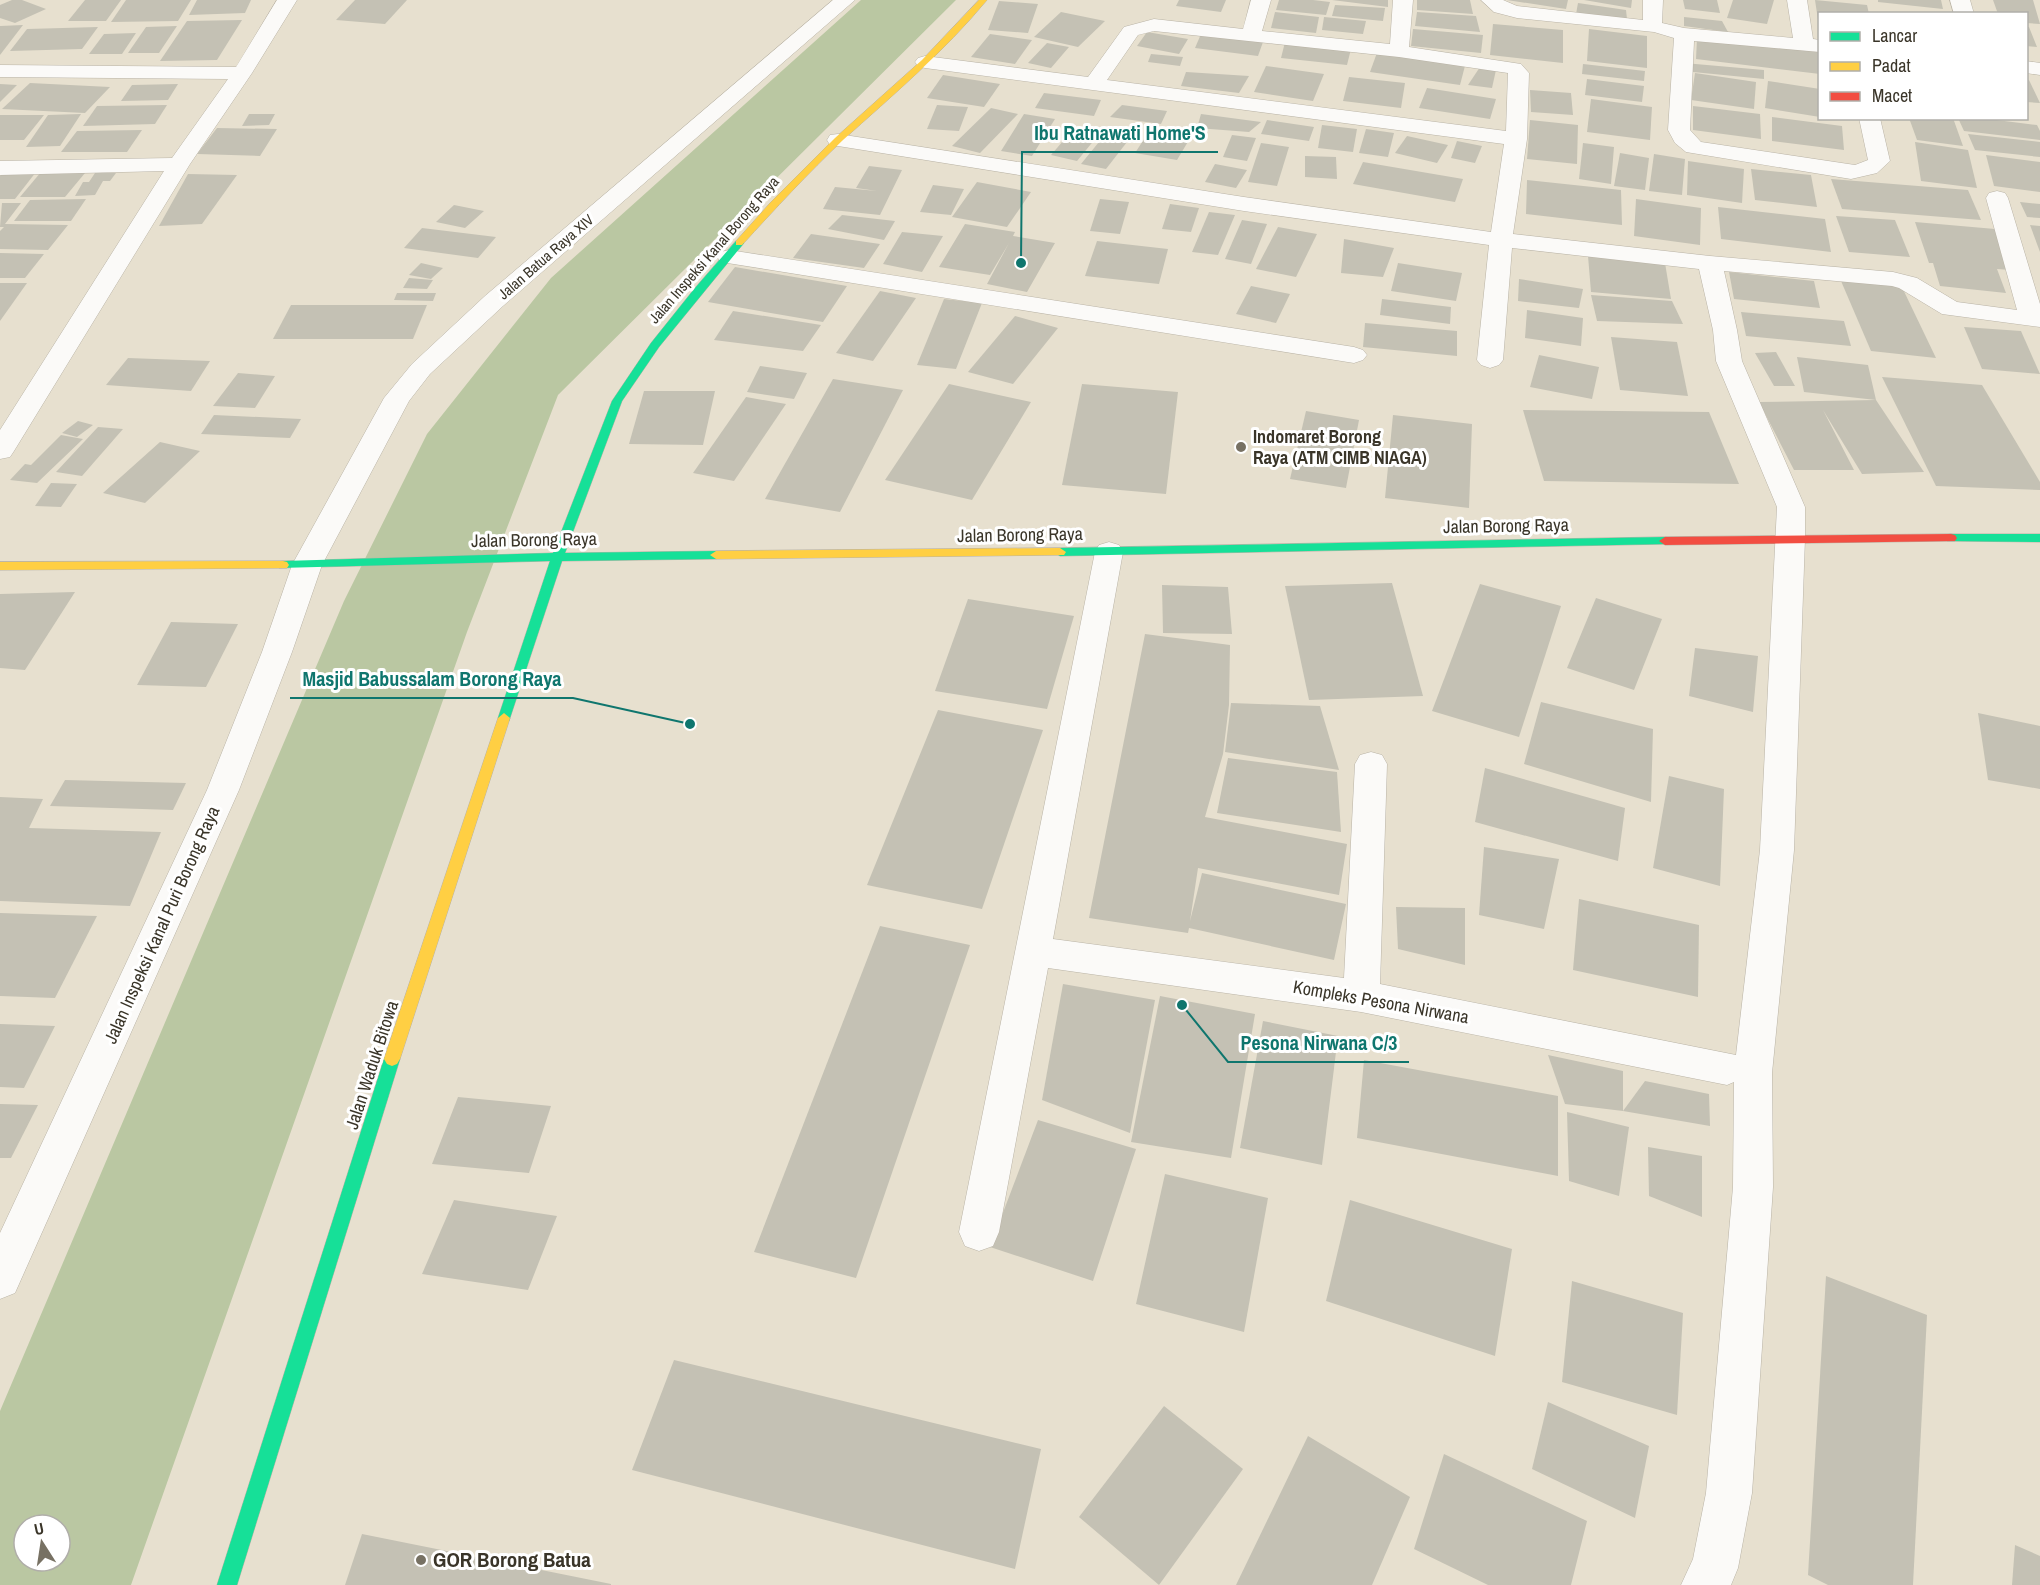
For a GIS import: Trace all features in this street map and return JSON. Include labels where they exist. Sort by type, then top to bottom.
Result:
[{"type":"street","points":[[0,451],[179,164],[242,73],[287,0]]},
{"type":"street","name":"Jalan Batua Raya XIV","points":[[307,565],[398,398],[422,369],[494,301],[845,0]]},
{"type":"street","name":"Jalan Inspeksi Kanal Borong Raya","points":[[558,558],[617,401],[654,345],[698,290],[773,205],[838,140],[925,62],[983,0]]},
{"type":"street","points":[[1252,33],[1261,0]]},
{"type":"street","points":[[1399,51],[1403,0]]},
{"type":"street","points":[[1491,0],[1501,8],[1516,12],[1652,27],[1684,34],[1812,45],[1797,0]]},
{"type":"street","points":[[1652,27],[1653,0]]},
{"type":"street","points":[[1094,83],[1131,31],[1140,27],[1162,25],[1252,33],[1514,68],[1519,73],[1516,139],[1501,240],[1490,360]]},
{"type":"street","points":[[1684,34],[1679,130],[1683,138],[1694,147],[1851,172],[1864,171],[1874,167],[1879,161],[1869,120]]},
{"type":"street","points":[[925,62],[1516,139]]},
{"type":"street","points":[[0,71],[242,73]]},
{"type":"street","points":[[838,140],[1244,204],[1501,240],[1710,263],[1903,280],[1951,309],[2036,320],[1997,198]]},
{"type":"street","points":[[0,168],[179,164]]},
{"type":"street","points":[[729,257],[1354,355]]},
{"type":"street","points":[[1704,1585],[1715,1568],[1729,1493],[1753,1187],[1753,1073],[1777,850],[1791,538],[1791,507],[1729,361],[1725,330],[1710,263]]},
{"type":"street","name":"Jalan Borong Raya","points":[[0,566],[307,565],[533,557],[1108,552],[1791,538],[2040,538]]},
{"type":"street","points":[[979,1232],[1108,552]]},
{"type":"street","name":"Jalan Waduk Bitowa","points":[[227,1585],[368,1134],[558,558]]},
{"type":"street","name":"Jalan Inspeksi Kanal Puri Borong Raya","points":[[0,1279],[223,790],[277,652],[307,565]]},
{"type":"street","points":[[1361,996],[1371,764]]},
{"type":"street","name":"Kompleks Pesona Nirwana","points":[[1033,951],[1361,996],[1727,1068]]},
{"type":"shaded area","points":[[861,0],[956,0],[558,395],[467,632],[131,1585],[0,1585],[0,1411],[344,601],[427,434],[551,278]]},
{"type":"building","points":[[12,0],[22,0],[46,9],[15,23],[0,18],[0,5]]},
{"type":"building","points":[[85,0],[121,0],[106,21],[68,21]]},
{"type":"building","points":[[126,0],[191,0],[178,21],[111,22]]},
{"type":"building","points":[[197,0],[251,0],[245,13],[189,15]]},
{"type":"building","points":[[355,0],[407,0],[385,24],[336,20]]},
{"type":"building","points":[[1179,0],[1226,0],[1221,12],[1176,6]]},
{"type":"building","points":[[1279,0],[1330,2],[1326,15],[1276,10]]},
{"type":"building","points":[[1332,0],[1388,0],[1388,7]]},
{"type":"building","points":[[1417,0],[1470,0],[1473,14],[1417,10]]},
{"type":"building","points":[[1507,0],[1568,0],[1566,9]]},
{"type":"building","points":[[1584,0],[1632,0],[1631,8]]},
{"type":"building","points":[[1683,0],[1717,0],[1720,13],[1685,9]]},
{"type":"building","points":[[1733,0],[1774,0],[1767,24],[1727,18]]},
{"type":"building","points":[[1815,0],[1867,5],[1869,12],[1818,12],[1818,20]]},
{"type":"building","points":[[1878,0],[1941,0],[1943,9],[1878,2]]},
{"type":"building","points":[[1993,0],[2033,0],[2040,24],[2028,23],[2028,12],[1997,12]]},
{"type":"building","points":[[999,1],[1038,4],[1028,33],[988,30]]},
{"type":"building","points":[[1578,3],[1626,10],[1627,19],[1576,14]]},
{"type":"building","points":[[1335,5],[1385,8],[1383,21],[1332,16]]},
{"type":"building","points":[[1061,12],[1105,21],[1078,47],[1034,37]]},
{"type":"building","points":[[1275,12],[1319,17],[1316,33],[1271,28]]},
{"type":"building","points":[[1417,12],[1476,16],[1480,32],[1415,26]]},
{"type":"building","points":[[1324,17],[1366,21],[1363,34],[1322,30]]},
{"type":"building","points":[[1684,17],[1722,21],[1728,32],[1684,26]]},
{"type":"building","points":[[242,20],[217,60],[160,61],[187,21]]},
{"type":"building","points":[[1493,24],[1563,30],[1563,63],[1490,55]]},
{"type":"building","points":[[23,25],[0,55],[0,26]]},
{"type":"building","points":[[177,26],[159,53],[128,53],[146,27]]},
{"type":"building","points":[[98,27],[82,49],[10,51],[27,29]]},
{"type":"building","points":[[2028,27],[2029,27],[2037,47],[2028,46]]},
{"type":"building","points":[[1413,29],[1483,35],[1481,53],[1411,46]]},
{"type":"building","points":[[1589,29],[1647,36],[1647,68],[1587,61]]},
{"type":"building","points":[[1147,32],[1188,39],[1179,54],[1137,46]]},
{"type":"building","points":[[136,33],[122,54],[89,54],[104,34]]},
{"type":"building","points":[[990,34],[1032,40],[1015,64],[971,57]]},
{"type":"building","points":[[1201,34],[1263,42],[1258,56],[1195,48]]},
{"type":"building","points":[[1697,38],[1818,52],[1818,74],[1696,59]]},
{"type":"building","points":[[1285,42],[1351,49],[1347,65],[1281,58]]},
{"type":"building","points":[[1047,43],[1069,47],[1051,68],[1028,63]]},
{"type":"building","points":[[1378,50],[1466,62],[1460,85],[1370,72]]},
{"type":"building","points":[[1151,54],[1183,57],[1180,66],[1148,62]]},
{"type":"building","points":[[1684,63],[1764,70],[1764,79],[1683,71]]},
{"type":"building","points":[[1583,64],[1645,71],[1644,81],[1582,74]]},
{"type":"building","points":[[1266,66],[1324,74],[1313,101],[1254,92]]},
{"type":"building","points":[[1480,67],[1496,70],[1492,88],[1468,85]]},
{"type":"building","points":[[1186,72],[1249,76],[1239,93],[1181,86]]},
{"type":"building","points":[[1695,73],[1756,82],[1754,109],[1691,100]]},
{"type":"building","points":[[943,75],[1000,84],[984,107],[927,98]]},
{"type":"building","points":[[1349,77],[1405,83],[1401,108],[1343,101]]},
{"type":"building","points":[[1587,79],[1644,86],[1642,102],[1585,95]]},
{"type":"building","points":[[2028,80],[2029,80],[2040,103],[2028,102]]},
{"type":"building","points":[[1768,81],[1818,89],[1818,117],[1765,108]]},
{"type":"building","points":[[30,83],[110,87],[85,113],[2,109]]},
{"type":"building","points":[[0,84],[17,85],[0,102]]},
{"type":"building","points":[[178,84],[168,100],[121,101],[132,85]]},
{"type":"building","points":[[1427,88],[1496,99],[1490,119],[1419,108]]},
{"type":"building","points":[[1530,90],[1571,93],[1573,115],[1531,112]]},
{"type":"building","points":[[1044,93],[1101,100],[1094,116],[1035,108]]},
{"type":"building","points":[[1591,99],[1652,107],[1650,140],[1587,132]]},
{"type":"building","points":[[167,105],[155,124],[83,126],[97,106]]},
{"type":"building","points":[[937,105],[968,107],[959,131],[927,129]]},
{"type":"building","points":[[1122,105],[1167,111],[1161,124],[1110,117]]},
{"type":"building","points":[[1693,106],[1760,114],[1761,139],[1693,130]]},
{"type":"building","points":[[991,108],[1018,114],[980,153],[952,146]]},
{"type":"building","points":[[81,114],[60,146],[26,147],[48,115]]},
{"type":"building","points":[[249,114],[275,114],[269,125],[242,126]]},
{"type":"building","points":[[1024,114],[1055,119],[1032,156],[1001,151]]},
{"type":"building","points":[[1201,114],[1261,122],[1249,132],[1197,128]]},
{"type":"building","points":[[0,115],[44,115],[24,140],[0,140]]},
{"type":"building","points":[[1772,117],[1842,126],[1844,150],[1772,141]]},
{"type":"building","points":[[1267,120],[1314,127],[1309,141],[1261,134]]},
{"type":"building","points":[[1530,120],[1578,125],[1577,164],[1527,159]]},
{"type":"building","points":[[1910,120],[1954,120],[1963,146],[1917,140]]},
{"type":"building","points":[[1959,120],[1997,120],[2037,125],[2040,140],[1964,131]]},
{"type":"building","points":[[1322,125],[1357,129],[1353,152],[1318,148]]},
{"type":"building","points":[[1075,127],[1100,133],[1077,161],[1051,155]]},
{"type":"building","points":[[217,128],[277,129],[260,156],[197,154]]},
{"type":"building","points":[[1366,129],[1394,133],[1388,157],[1359,153]]},
{"type":"building","points":[[142,130],[127,152],[61,152],[77,131]]},
{"type":"building","points":[[1148,133],[1189,140],[1177,160],[1135,153]]},
{"type":"building","points":[[1968,134],[2040,142],[2040,157],[1975,150]]},
{"type":"building","points":[[1232,135],[1256,138],[1247,161],[1223,157]]},
{"type":"building","points":[[1407,136],[1448,145],[1437,163],[1395,153]]},
{"type":"building","points":[[1103,137],[1127,142],[1106,169],[1081,164]]},
{"type":"building","points":[[1457,141],[1482,146],[1475,163],[1451,158]]},
{"type":"building","points":[[1915,142],[1968,150],[1977,188],[1921,181]]},
{"type":"building","points":[[1261,143],[1289,147],[1277,186],[1248,182]]},
{"type":"building","points":[[1583,143],[1614,147],[1611,184],[1579,179]]},
{"type":"building","points":[[1620,153],[1649,158],[1645,190],[1614,186]]},
{"type":"building","points":[[1654,154],[1685,159],[1682,195],[1649,191]]},
{"type":"building","points":[[1986,155],[2040,162],[2040,192],[1994,186]]},
{"type":"building","points":[[1305,156],[1336,157],[1337,179],[1305,177]]},
{"type":"building","points":[[1688,161],[1744,169],[1742,203],[1687,195]]},
{"type":"building","points":[[1363,162],[1463,179],[1455,202],[1353,184]]},
{"type":"building","points":[[1215,164],[1247,170],[1236,188],[1205,182]]},
{"type":"building","points":[[869,166],[902,170],[880,215],[823,209],[835,187],[877,191],[856,188]]},
{"type":"building","points":[[1751,169],[1811,175],[1817,207],[1755,200]]},
{"type":"building","points":[[3,172],[36,172],[15,199],[0,199],[0,176]]},
{"type":"building","points":[[41,172],[85,173],[65,197],[20,197]]},
{"type":"building","points":[[95,173],[116,173],[110,181],[103,181],[95,195],[75,196],[83,182],[89,182]]},
{"type":"building","points":[[188,174],[237,175],[202,224],[159,226]]},
{"type":"building","points":[[1831,179],[1968,190],[1981,220],[1842,209]]},
{"type":"building","points":[[1527,180],[1621,190],[1622,225],[1526,214]]},
{"type":"building","points":[[977,182],[1031,192],[1007,227],[952,217]]},
{"type":"building","points":[[933,185],[964,189],[951,215],[920,212]]},
{"type":"building","points":[[86,199],[71,221],[14,221],[30,200]]},
{"type":"building","points":[[1100,199],[1129,202],[1120,234],[1090,231]]},
{"type":"building","points":[[1636,199],[1701,208],[1700,245],[1634,236]]},
{"type":"building","points":[[2020,202],[2040,204],[2040,218],[2027,217]]},
{"type":"building","points":[[2,203],[21,203],[5,224],[68,225],[48,250],[0,249],[0,231],[4,227],[0,227]]},
{"type":"building","points":[[1170,204],[1199,208],[1191,232],[1162,229]]},
{"type":"building","points":[[454,205],[484,211],[465,228],[436,222]]},
{"type":"building","points":[[1718,207],[1825,219],[1831,252],[1721,239]]},
{"type":"building","points":[[1209,212],[1235,215],[1218,255],[1192,252]]},
{"type":"building","points":[[842,215],[895,221],[884,240],[828,229]]},
{"type":"building","points":[[1836,216],[1895,220],[1910,257],[1849,252]]},
{"type":"building","points":[[1242,220],[1267,224],[1251,264],[1225,259]]},
{"type":"building","points":[[1915,222],[1995,229],[2011,270],[1997,269],[2006,293],[1940,286],[1933,263],[1929,263]]},
{"type":"building","points":[[965,224],[1015,232],[1013,236],[1055,243],[1027,292],[987,284],[1009,243],[990,275],[939,267]]},
{"type":"building","points":[[2030,225],[2040,226],[2040,252]]},
{"type":"building","points":[[1278,227],[1317,234],[1296,277],[1256,269]]},
{"type":"building","points":[[422,228],[496,237],[478,258],[404,248]]},
{"type":"building","points":[[902,232],[943,236],[922,272],[883,264]]},
{"type":"building","points":[[811,234],[880,244],[864,268],[793,258]]},
{"type":"building","points":[[1344,239],[1394,248],[1383,277],[1341,273]]},
{"type":"building","points":[[1097,241],[1168,249],[1159,284],[1085,276]]},
{"type":"building","points":[[0,253],[44,254],[25,278],[0,278]]},
{"type":"building","points":[[1588,256],[1665,263],[1671,299],[1591,292]]},
{"type":"building","points":[[421,263],[443,268],[431,279],[409,275]]},
{"type":"building","points":[[1398,263],[1462,273],[1456,301],[1391,291]]},
{"type":"building","points":[[735,267],[847,286],[823,322],[708,302]]},
{"type":"building","points":[[1729,272],[1814,281],[1820,308],[1734,299]]},
{"type":"building","points":[[409,278],[433,280],[427,289],[403,288]]},
{"type":"building","points":[[1519,279],[1583,289],[1579,308],[1518,301]]},
{"type":"building","points":[[1841,281],[1900,283],[1936,358],[1871,351]]},
{"type":"building","points":[[0,283],[27,283],[0,321]]},
{"type":"building","points":[[1251,286],[1290,294],[1276,323],[1236,314]]},
{"type":"building","points":[[880,291],[916,298],[873,361],[836,353]]},
{"type":"building","points":[[397,293],[436,293],[433,301],[394,300]]},
{"type":"building","points":[[1591,295],[1672,301],[1683,324],[1597,321]]},
{"type":"building","points":[[944,299],[982,303],[956,369],[917,365]]},
{"type":"building","points":[[1382,299],[1451,307],[1450,324],[1380,315]]},
{"type":"building","points":[[291,305],[427,305],[413,339],[273,339]]},
{"type":"building","points":[[1527,310],[1583,318],[1581,346],[1525,338]]},
{"type":"building","points":[[733,311],[821,325],[803,351],[714,340]]},
{"type":"building","points":[[1741,312],[1844,321],[1851,346],[1746,336]]},
{"type":"building","points":[[1015,316],[1058,328],[1013,384],[968,372]]},
{"type":"building","points":[[1365,323],[1457,331],[1457,356],[1363,347]]},
{"type":"building","points":[[1964,327],[2021,331],[2040,374],[1982,369]]},
{"type":"building","points":[[1611,337],[1677,342],[1688,396],[1620,390]]},
{"type":"building","points":[[1776,352],[1795,386],[1774,386],[1755,353]]},
{"type":"building","points":[[1539,355],[1599,367],[1592,399],[1530,387]]},
{"type":"building","points":[[1797,357],[1868,365],[1876,400],[1804,392]]},
{"type":"building","points":[[128,358],[210,361],[191,391],[106,385]]},
{"type":"building","points":[[760,366],[807,373],[794,399],[747,392]]},
{"type":"building","points":[[238,373],[275,376],[255,408],[213,406]]},
{"type":"building","points":[[1882,377],[1982,385],[2040,482],[2040,490],[1936,486]]},
{"type":"building","points":[[833,379],[903,390],[840,512],[765,499]]},
{"type":"building","points":[[949,384],[1031,402],[972,500],[885,480]]},
{"type":"building","points":[[1082,384],[1178,392],[1166,494],[1062,485]]},
{"type":"building","points":[[644,391],[715,391],[703,445],[629,444]]},
{"type":"building","points":[[746,397],[786,404],[734,481],[693,473]]},
{"type":"building","points":[[1876,400],[1924,472],[1862,474],[1823,410],[1854,470],[1794,470],[1759,402]]},
{"type":"building","points":[[1523,410],[1709,412],[1739,484],[1544,481]]},
{"type":"building","points":[[1306,411],[1359,420],[1346,488],[1290,479]]},
{"type":"building","points":[[214,415],[301,419],[290,438],[201,434]]},
{"type":"building","points":[[1393,415],[1472,424],[1469,508],[1385,498]]},
{"type":"building","points":[[78,421],[93,425],[77,437],[62,433]]},
{"type":"building","points":[[98,427],[123,429],[82,476],[56,472]]},
{"type":"building","points":[[61,435],[83,439],[37,483],[10,480],[25,464],[31,465]]},
{"type":"building","points":[[160,442],[200,451],[145,503],[103,493]]},
{"type":"building","points":[[51,483],[77,484],[61,507],[35,506]]},
{"type":"building","points":[[1392,583],[1423,696],[1309,700],[1285,586]]},
{"type":"building","points":[[1480,584],[1561,606],[1519,737],[1432,711]]},
{"type":"building","points":[[1162,585],[1228,587],[1232,634],[1163,633]]},
{"type":"building","points":[[75,592],[25,670],[0,668],[0,594]]},
{"type":"building","points":[[1596,598],[1662,619],[1634,690],[1567,668]]},
{"type":"building","points":[[968,599],[1074,616],[1047,709],[935,691]]},
{"type":"building","points":[[171,622],[238,624],[206,687],[137,685]]},
{"type":"building","points":[[1145,634],[1230,645],[1229,705],[1223,754],[1205,817],[1347,844],[1339,895],[1198,868],[1190,921],[1202,873],[1346,904],[1334,960],[1189,928],[1188,933],[1089,918]]},
{"type":"building","points":[[1695,648],[1758,656],[1753,712],[1689,696]]},
{"type":"building","points":[[1541,702],[1653,729],[1651,802],[1524,764]]},
{"type":"building","points":[[1231,703],[1320,706],[1339,770],[1225,752]]},
{"type":"building","points":[[938,710],[1043,730],[982,909],[867,885]]},
{"type":"building","points":[[1978,713],[2040,726],[2040,789],[1988,780]]},
{"type":"building","points":[[1228,758],[1337,772],[1341,832],[1217,813]]},
{"type":"building","points":[[1485,768],[1625,808],[1618,861],[1475,822]]},
{"type":"building","points":[[1669,776],[1724,789],[1720,886],[1653,868]]},
{"type":"building","points":[[65,780],[186,783],[173,810],[50,806]]},
{"type":"building","points":[[0,797],[43,799],[29,828],[161,832],[130,906],[0,901]]},
{"type":"building","points":[[1484,847],[1559,859],[1544,929],[1479,915]]},
{"type":"building","points":[[1579,899],[1699,925],[1698,997],[1573,970]]},
{"type":"building","points":[[1396,907],[1465,908],[1465,965],[1398,949]]},
{"type":"building","points":[[0,913],[97,916],[55,998],[0,996]]},
{"type":"building","points":[[880,926],[970,945],[856,1278],[754,1252]]},
{"type":"building","points":[[1063,984],[1155,1000],[1130,1133],[1042,1100]]},
{"type":"building","points":[[1160,996],[1255,1014],[1231,1158],[1131,1142]]},
{"type":"building","points":[[1263,1021],[1338,1036],[1322,1165],[1240,1148]]},
{"type":"building","points":[[0,1024],[55,1026],[24,1088],[0,1087]]},
{"type":"building","points":[[1548,1055],[1623,1071],[1623,1111],[1565,1104]]},
{"type":"building","points":[[1364,1060],[1558,1096],[1558,1176],[1357,1138]]},
{"type":"building","points":[[1645,1081],[1709,1094],[1710,1126],[1623,1111]]},
{"type":"building","points":[[458,1097],[551,1106],[529,1173],[432,1164]]},
{"type":"building","points":[[0,1104],[38,1105],[11,1158],[0,1158]]},
{"type":"building","points":[[1567,1112],[1629,1127],[1619,1196],[1569,1181]]},
{"type":"building","points":[[1038,1120],[1136,1149],[1093,1281],[990,1247]]},
{"type":"building","points":[[1648,1147],[1702,1156],[1702,1217],[1649,1196]]},
{"type":"building","points":[[1165,1174],[1268,1198],[1244,1332],[1136,1304]]},
{"type":"building","points":[[454,1200],[557,1216],[528,1290],[422,1274]]},
{"type":"building","points":[[1350,1200],[1512,1249],[1495,1356],[1326,1301]]},
{"type":"building","points":[[1826,1276],[1927,1315],[1913,1585],[1828,1585],[1808,1575]]},
{"type":"building","points":[[1572,1281],[1683,1313],[1677,1415],[1562,1382]]},
{"type":"building","points":[[674,1360],[1041,1449],[1015,1569],[632,1470]]},
{"type":"building","points":[[1548,1402],[1649,1446],[1635,1518],[1532,1469]]},
{"type":"building","points":[[1164,1406],[1243,1469],[1159,1585],[1079,1517]]},
{"type":"building","points":[[1308,1436],[1410,1497],[1372,1585],[1236,1585]]},
{"type":"building","points":[[1444,1454],[1587,1521],[1571,1585],[1488,1585],[1414,1549]]},
{"type":"building","name":"GOR Borong Batua","points":[[362,1534],[611,1584],[611,1585],[345,1585]]},
{"type":"building","points":[[2015,1545],[2040,1556],[2040,1585],[2012,1585]]},
{"type":"traffic: fast","points":[[504,718],[557,558],[617,401],[655,345],[739,243]]},
{"type":"traffic: fast","points":[[1951,538],[2040,538]]},
{"type":"traffic: fast","points":[[1060,552],[1665,541]]},
{"type":"traffic: fast","points":[[283,565],[533,557],[716,555]]},
{"type":"traffic: fast","points":[[227,1585],[392,1059]]},
{"type":"traffic: slow","points":[[739,243],[773,205],[838,140],[925,62],[983,0]]},
{"type":"traffic: slow","points":[[716,555],[1060,552]]},
{"type":"traffic: slow","points":[[0,566],[283,565]]},
{"type":"traffic: slow","points":[[392,1059],[504,718]]},
{"type":"traffic: jam","points":[[1665,541],[1951,538]]},
{"type":"place","name":"Ibu Ratnawati Home'S","points":[[1021,263]]},
{"type":"place","name":"Indomaret Borong Raya (ATM CIMB NIAGA)","points":[[1241,447]]},
{"type":"place","name":"Masjid Babussalam Borong Raya","points":[[690,724]]},
{"type":"place","name":"Pesona Nirwana C/3","points":[[1182,1005]]},
{"type":"place","name":"GOR Borong Batua","points":[[421,1560]]}]
